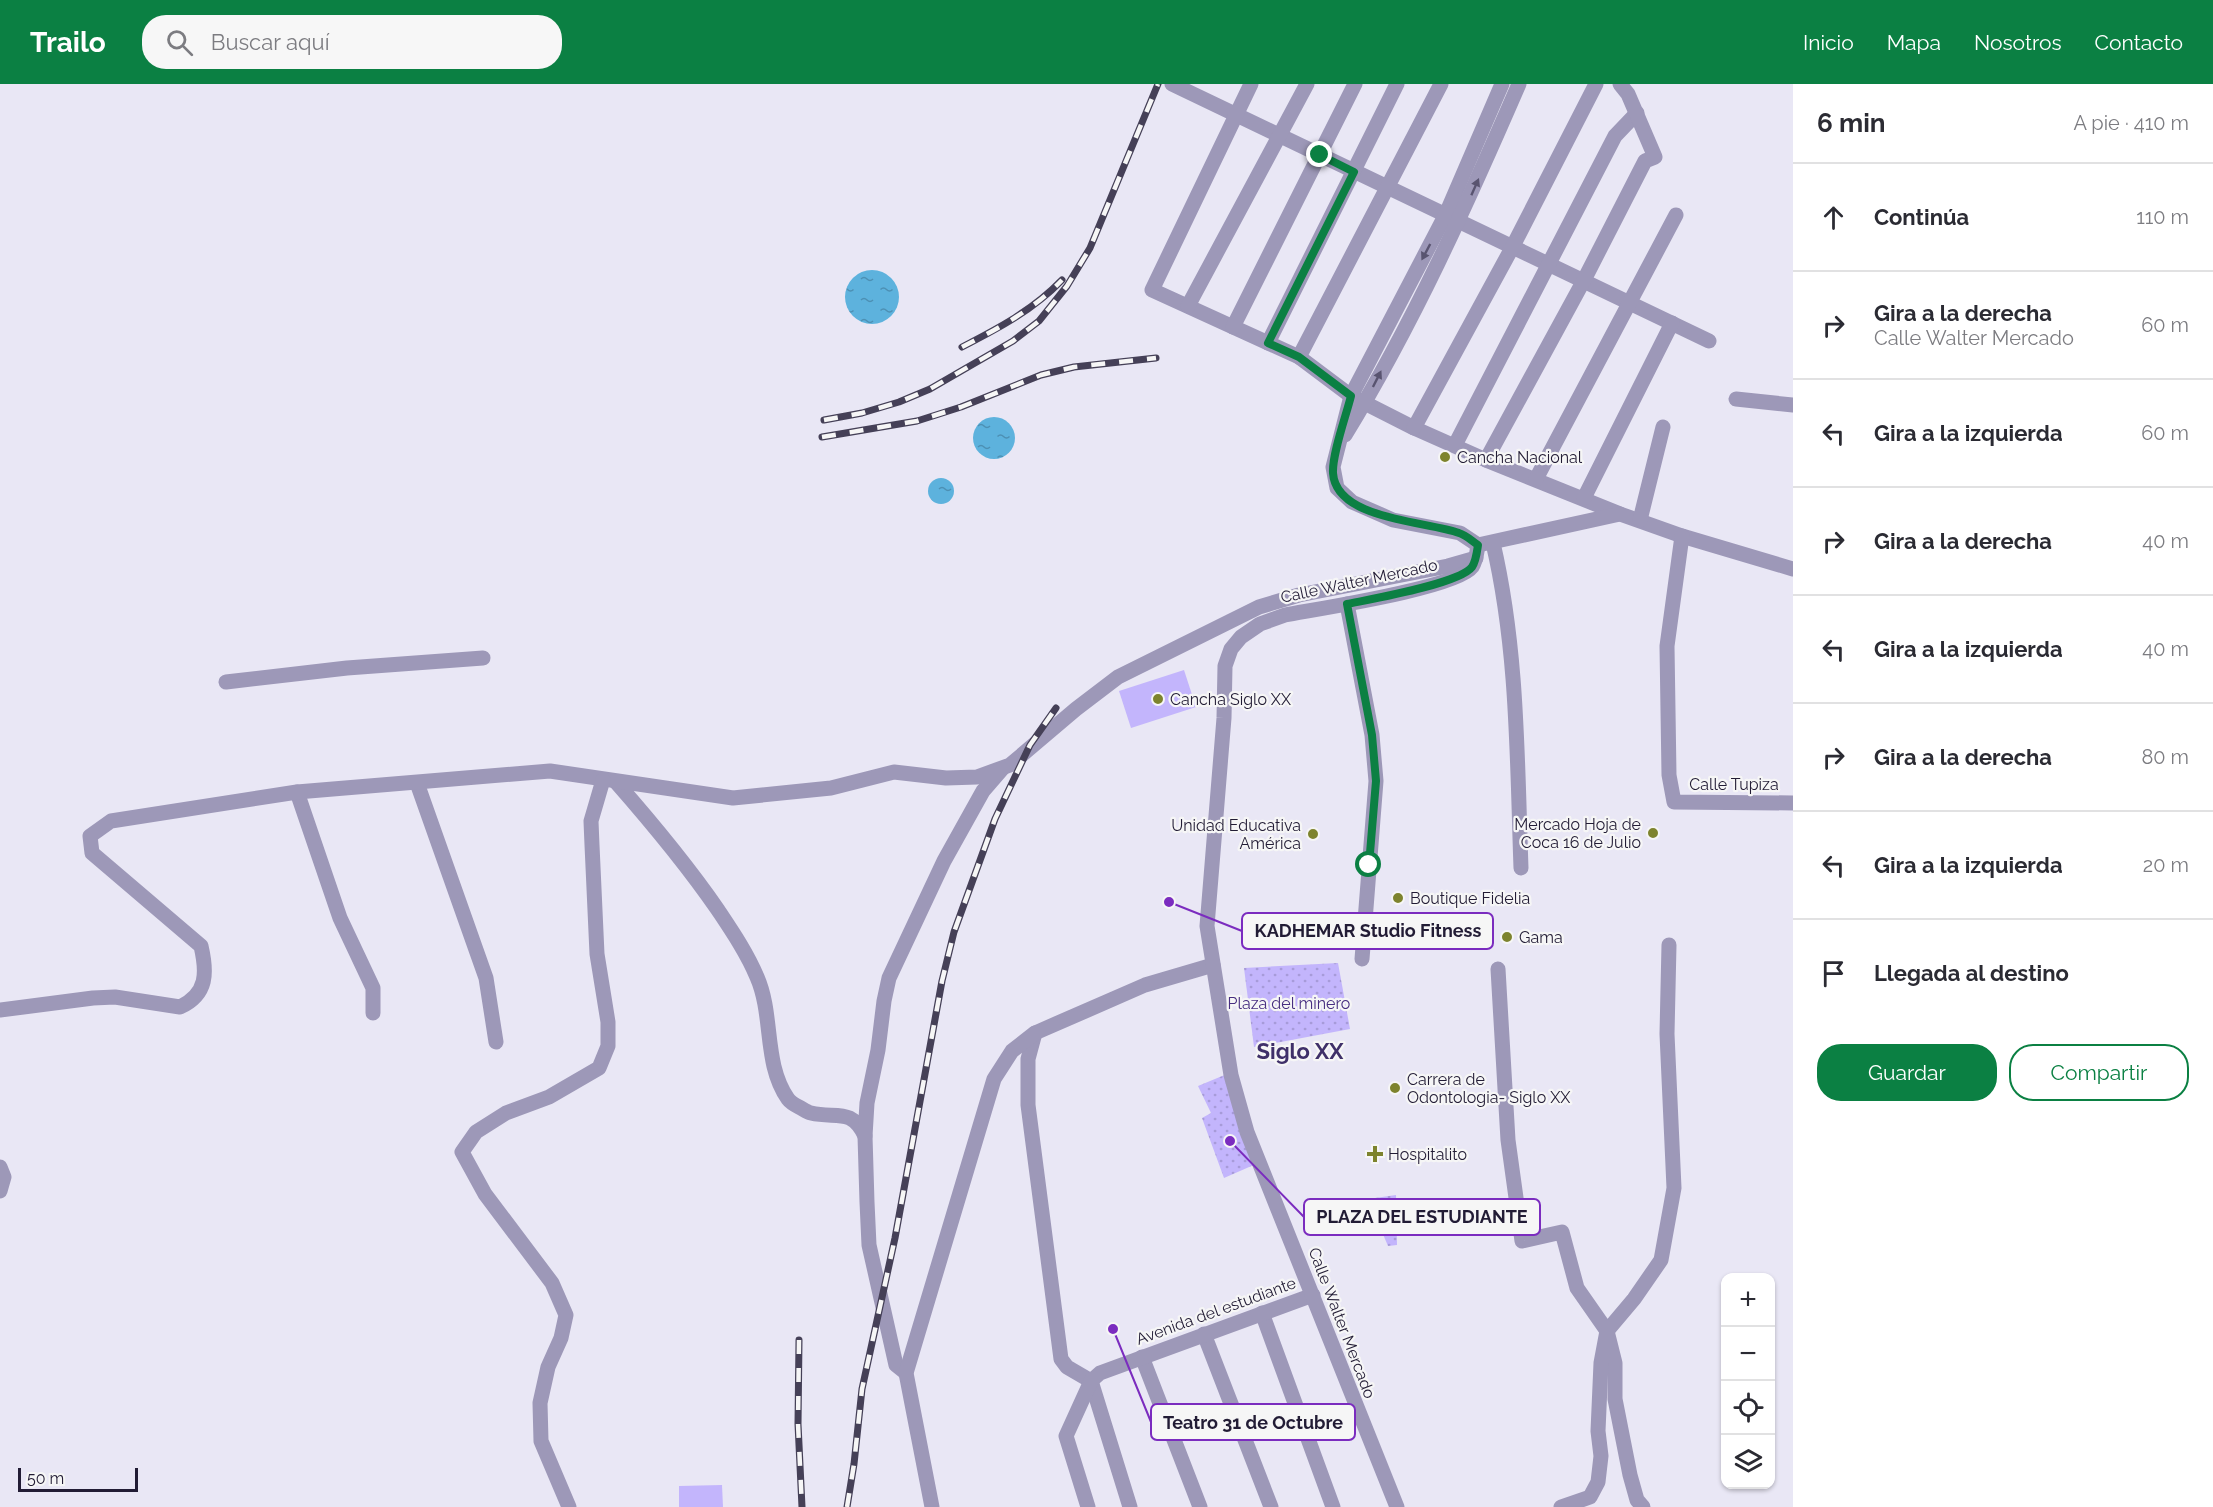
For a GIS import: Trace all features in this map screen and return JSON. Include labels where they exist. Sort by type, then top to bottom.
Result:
[{"type":"street","points":[[1172,84],[1709,341]]},
{"type":"street","points":[[1251,84],[1152,290],[1299,357],[1351,396],[1414,428],[1486,460],[1620,514],[1682,536],[1793,569]]},
{"type":"street","points":[[1188,306],[1307,84]]},
{"type":"street","points":[[1233,327],[1355,84]]},
{"type":"street","points":[[1268,343],[1397,84]]},
{"type":"street","points":[[1299,357],[1441,84]]},
{"type":"street","points":[[1502,84],[1453,218],[1351,396],[1337,448],[1333,474],[1336,488],[1346,498],[1393,520],[1460,533],[1482,548],[1501,576],[1513,668],[1521,868]]},
{"type":"street","points":[[1337,448],[1365,403],[1519,84]]},
{"type":"street","points":[[1414,428],[1513,246],[1596,84]]},
{"type":"street","points":[[1486,460],[1584,280],[1645,161],[1655,157],[1628,94],[1620,84]]},
{"type":"street","points":[[1455,446],[1615,136],[1636,113]]},
{"type":"street","points":[[1536,479],[1676,215]]},
{"type":"street","points":[[1584,498],[1672,323]]},
{"type":"street","points":[[1736,399],[1793,405]]},
{"type":"street","points":[[1640,520],[1663,427]]},
{"type":"street","points":[[0,1010],[115,997],[180,1007],[190,1002],[204,985],[205,963],[201,946],[92,853],[90,837],[111,821],[297,792],[550,771],[733,798],[831,788],[894,772],[946,778],[977,777],[1004,767],[1027,752],[1076,709],[1118,677],[1259,607],[1299,595],[1448,566],[1482,548],[1620,514]]},
{"type":"street","name":"Calle Tupiza","points":[[1682,536],[1667,646],[1669,775],[1674,802],[1793,803]]},
{"type":"street","name":"Calle Walter Mercado","points":[[1397,1507],[1247,1132],[1231,1075],[1208,926],[1224,718],[1225,666],[1231,649],[1241,637],[1260,624],[1285,615],[1443,583],[1471,569],[1482,548]]},
{"type":"street","points":[[1347,604],[1372,735],[1376,781],[1362,959]]},
{"type":"street","points":[[226,682],[347,668],[483,658]]},
{"type":"street","points":[[906,1373],[896,1365],[869,1245],[865,1136],[867,1103],[889,978],[960,831],[983,791],[1004,767]]},
{"type":"street","points":[[609,781],[674,849],[739,941],[758,978],[768,1017],[772,1059],[780,1085],[790,1102],[811,1113],[838,1114],[852,1118],[860,1125],[865,1136]]},
{"type":"street","points":[[569,1507],[541,1441],[540,1403],[548,1367],[561,1338],[566,1315],[552,1283],[485,1194],[462,1152],[476,1131],[506,1113],[549,1097],[598,1068],[608,1046],[608,1023],[597,954],[591,821],[609,781]]},
{"type":"street","points":[[417,783],[486,978],[496,1042]]},
{"type":"street","points":[[297,792],[340,918],[373,988],[373,1012]]},
{"type":"street","points":[[1561,1507],[1590,1497],[1598,1482],[1601,1456],[1598,1431],[1601,1363],[1607,1331],[1635,1299],[1661,1260],[1674,1188],[1667,1034],[1669,945]]},
{"type":"street","points":[[932,1507],[906,1373],[994,1079],[1012,1050],[1035,1033],[1145,985],[1213,965]]},
{"type":"street","points":[[1498,969],[1508,1140],[1522,1240],[1562,1232],[1577,1288],[1607,1331],[1615,1363],[1615,1399],[1630,1475],[1637,1500],[1643,1507]]},
{"type":"street","points":[[1035,1033],[1028,1059],[1028,1105],[1061,1359],[1067,1367],[1091,1381],[1130,1507]]},
{"type":"street","points":[[0,1167],[4,1177],[0,1191]]},
{"type":"street","name":"Avenida del estudiante","points":[[1091,1381],[1100,1373],[1313,1295]]},
{"type":"street","points":[[1262,1313],[1333,1507]]},
{"type":"street","points":[[1204,1334],[1271,1507]]},
{"type":"street","points":[[1142,1357],[1200,1507]]},
{"type":"street","points":[[1088,1507],[1066,1436],[1091,1381]]},
{"type":"green space","name":"Cancha Siglo XX","points":[[1184,670],[1196,707],[1131,728],[1119,691]]},
{"type":"green space","name":"Plaza del minero","points":[[1338,963],[1350,1029],[1254,1047],[1244,968]]},
{"type":"green space","points":[[1227,1074],[1256,1164],[1224,1178],[1202,1118],[1211,1113],[1198,1086]]},
{"type":"green space","points":[[1396,1195],[1397,1245],[1388,1246],[1368,1199]]},
{"type":"green space","points":[[722,1485],[723,1507],[679,1507],[679,1486]]},
{"type":"water","points":[[872,270],[882,272],[891,278],[897,287],[899,297],[897,307],[891,316],[882,322],[872,324],[862,322],[853,316],[847,307],[845,297],[847,287],[853,278],[862,272]]},
{"type":"water","points":[[994,417],[1009,423],[1015,438],[1009,453],[994,459],[979,453],[973,438],[979,423]]},
{"type":"water","points":[[941,478],[950,482],[954,491],[950,500],[941,504],[932,500],[928,491],[932,482]]},
{"type":"railway","points":[[824,420],[862,413],[899,402],[930,389],[1013,341],[1039,321],[1067,286],[1090,248],[1158,84]]},
{"type":"railway","points":[[962,347],[1027,309],[1062,280]]},
{"type":"railway","points":[[822,437],[917,421],[961,407],[1041,375],[1074,367],[1156,358]]},
{"type":"railway","points":[[847,1507],[862,1389],[895,1238],[942,981],[954,932],[995,819],[1030,745],[1056,708]]},
{"type":"railway","points":[[799,1340],[798,1424],[802,1507]]},
{"type":"place","name":"Cancha Nacional","points":[[1445,457]]},
{"type":"place","name":"Cancha Siglo XX","points":[[1158,699]]},
{"type":"place","name":"Mercado Hoja de Coca 16 de Julio","points":[[1653,833]]},
{"type":"place","name":"Unidad Educativa América","points":[[1313,834]]},
{"type":"place","name":"Boutique Fidelia","points":[[1398,898]]},
{"type":"place","name":"KADHEMAR Studio Fitness","points":[[1169,902]]},
{"type":"place","name":"Gama","points":[[1507,937]]},
{"type":"place","name":"Carrera de Odontologia- Siglo XX","points":[[1395,1088]]},
{"type":"place","name":"PLAZA DEL ESTUDIANTE","points":[[1230,1141]]},
{"type":"place","name":"Hospitalito","points":[[1375,1154]]},
{"type":"place","name":"Teatro 31 de Octubre","points":[[1113,1329]]},
{"type":"district","name":"Siglo XX","points":[[1300,1051]]},
{"type":"route","points":[[1320,155],[1354,172],[1268,343],[1299,357],[1351,396],[1333,467],[1336,488],[1341,494],[1352,502],[1393,520],[1460,533],[1478,545],[1471,569],[1443,583],[1347,604],[1372,735],[1376,781],[1369,865]]}]
